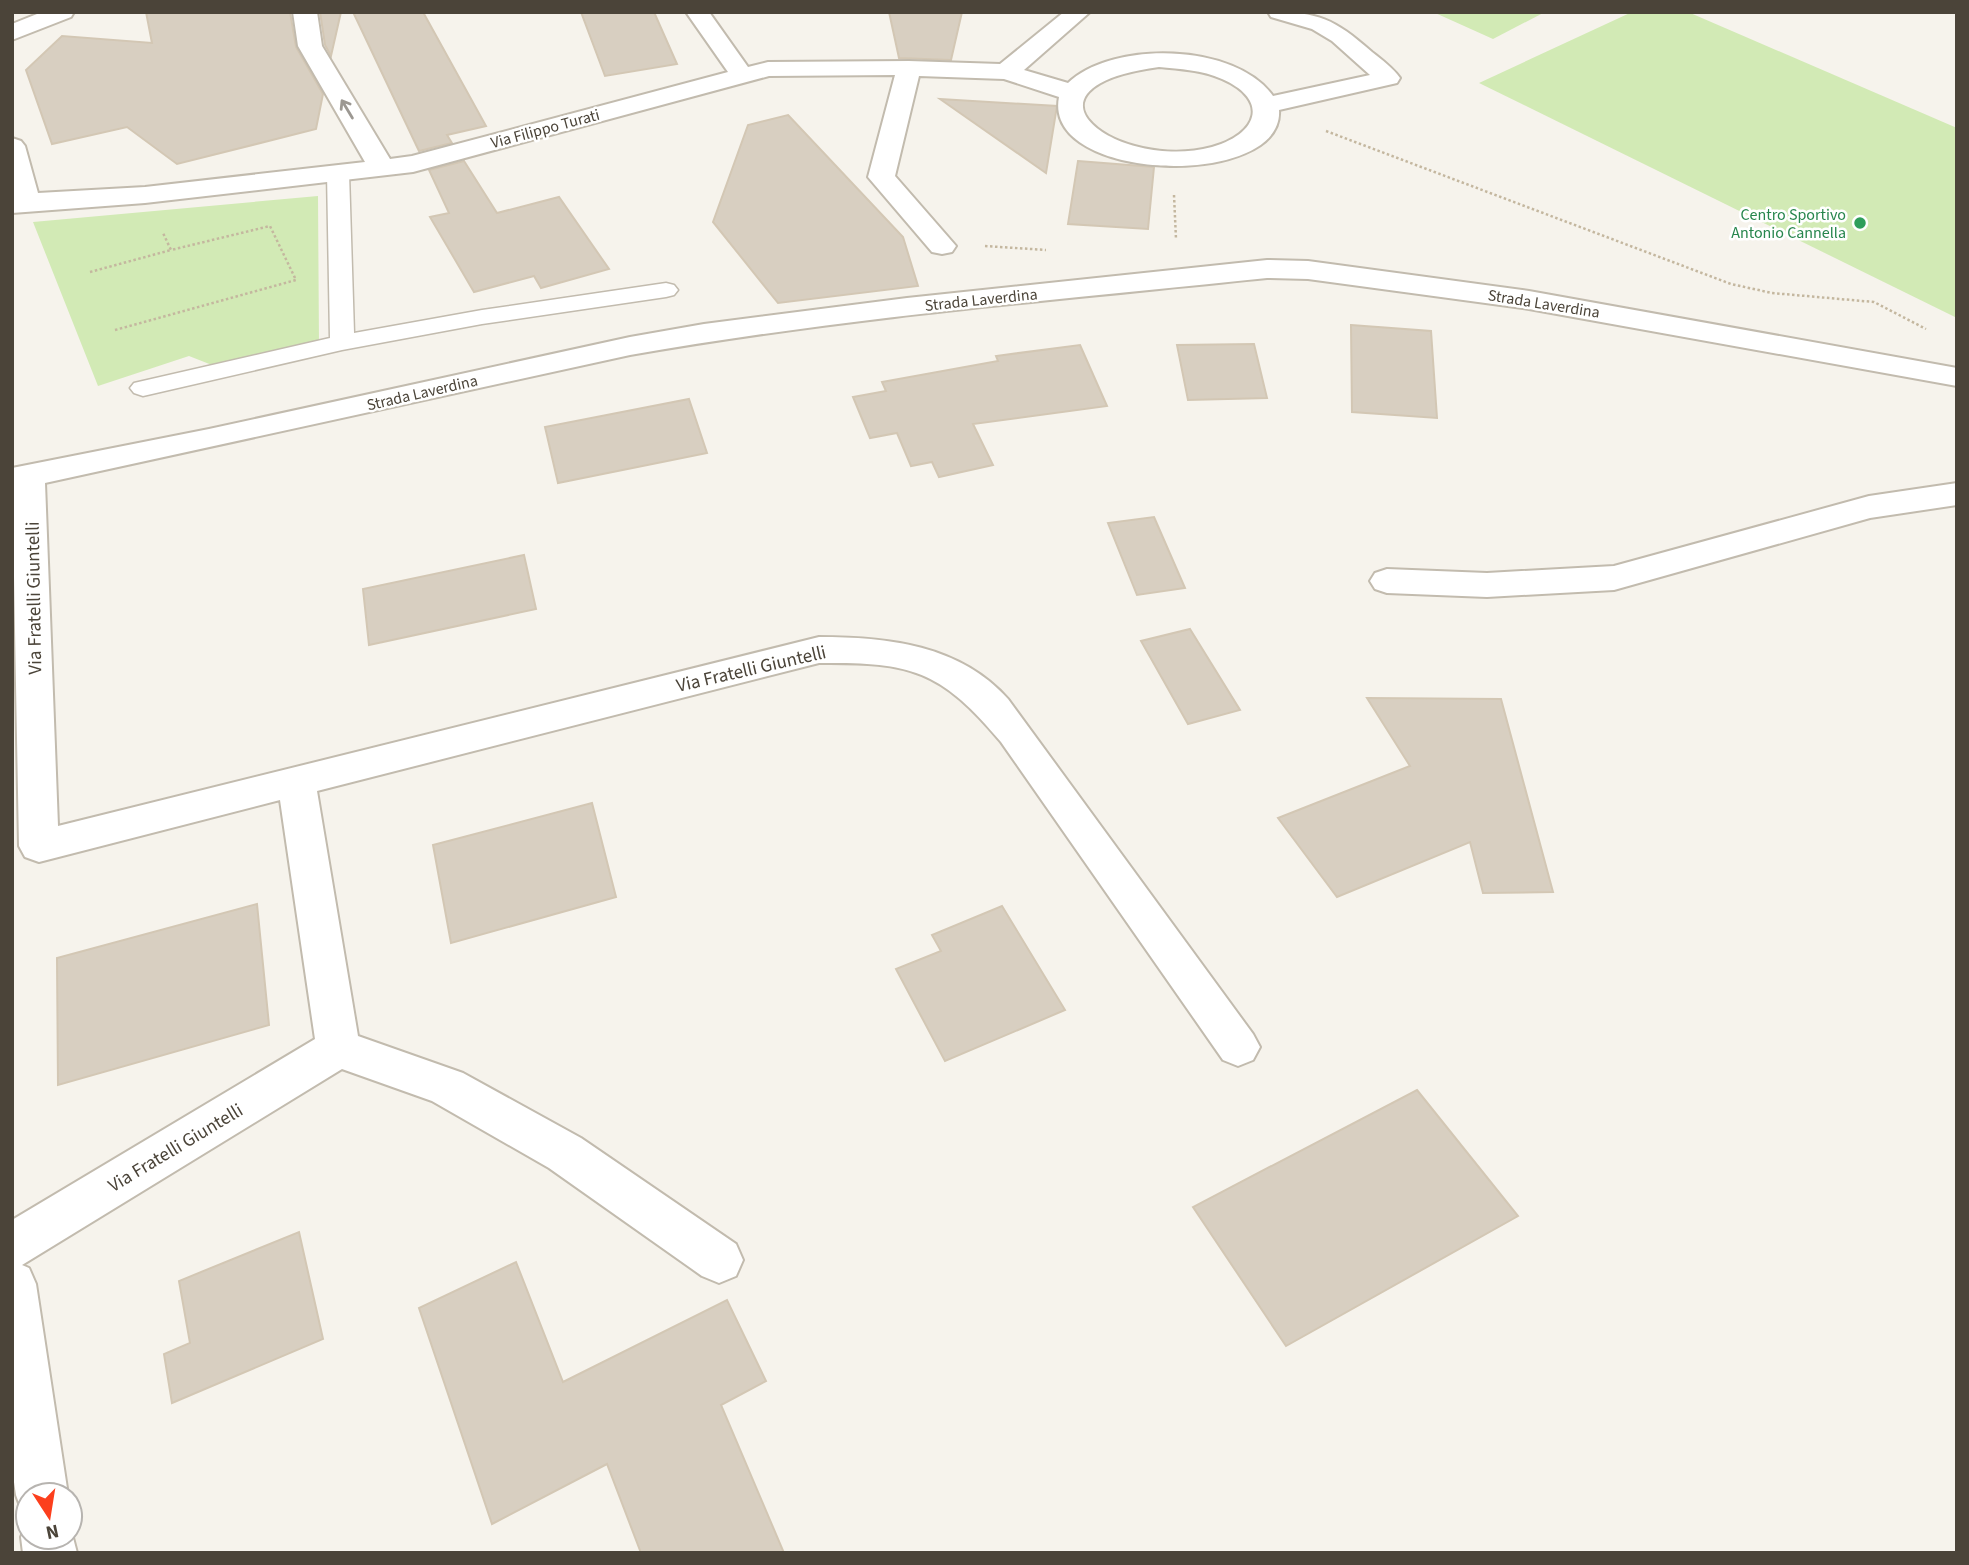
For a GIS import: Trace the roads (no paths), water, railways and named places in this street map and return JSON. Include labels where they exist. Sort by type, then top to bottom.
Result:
[{"type":"street","points":[[12,33],[63,12]]},
{"type":"street","points":[[305,12],[310,46],[382,167]]},
{"type":"street","points":[[697,12],[742,75]]},
{"type":"street","points":[[1006,72],[1079,12]]},
{"type":"street","points":[[1265,114],[1388,78],[1340,36],[1320,24],[1279,12]]},
{"type":"street","points":[[1188,62],[1216,68],[1239,78],[1256,90],[1265,114],[1254,136],[1236,147],[1211,155],[1172,158],[1123,152],[1099,142],[1081,130],[1072,115],[1070,101],[1073,93],[1086,80],[1105,69],[1130,63],[1188,62]]},
{"type":"street","points":[[909,68],[881,177],[942,246]]},
{"type":"street","name":"Via Filippo Turati","points":[[20,204],[145,195],[413,164],[768,69],[909,68],[1006,72],[1073,93]]},
{"type":"street","points":[[12,146],[20,204]]},
{"type":"street","name":"Strada Laverdina","points":[[21,478],[629,346],[704,333],[907,307],[1267,269],[1308,270],[1529,300],[1957,377]]},
{"type":"street","name":"Via Fratelli Giuntelli","points":[[21,478],[25,850],[818,650],[866,650],[906,656],[950,673],[983,696],[1014,732],[1238,1047]]},
{"type":"street","points":[[1387,581],[1487,585],[1614,578],[1869,507],[1957,494]]},
{"type":"street","points":[[296,780],[338,1048],[447,1087],[565,1153],[719,1260]]},
{"type":"street","name":"Via Fratelli Giuntelli","points":[[12,1246],[338,1048]]},
{"type":"street","points":[[12,1284],[40,1481]]},
{"type":"lane","points":[[338,173],[342,343]]},
{"type":"lane","points":[[144,388],[342,343],[482,317],[666,290]]},
{"type":"place","name":"Centro Sportivo Antonio Cannella","points":[[1860,223]]}]
